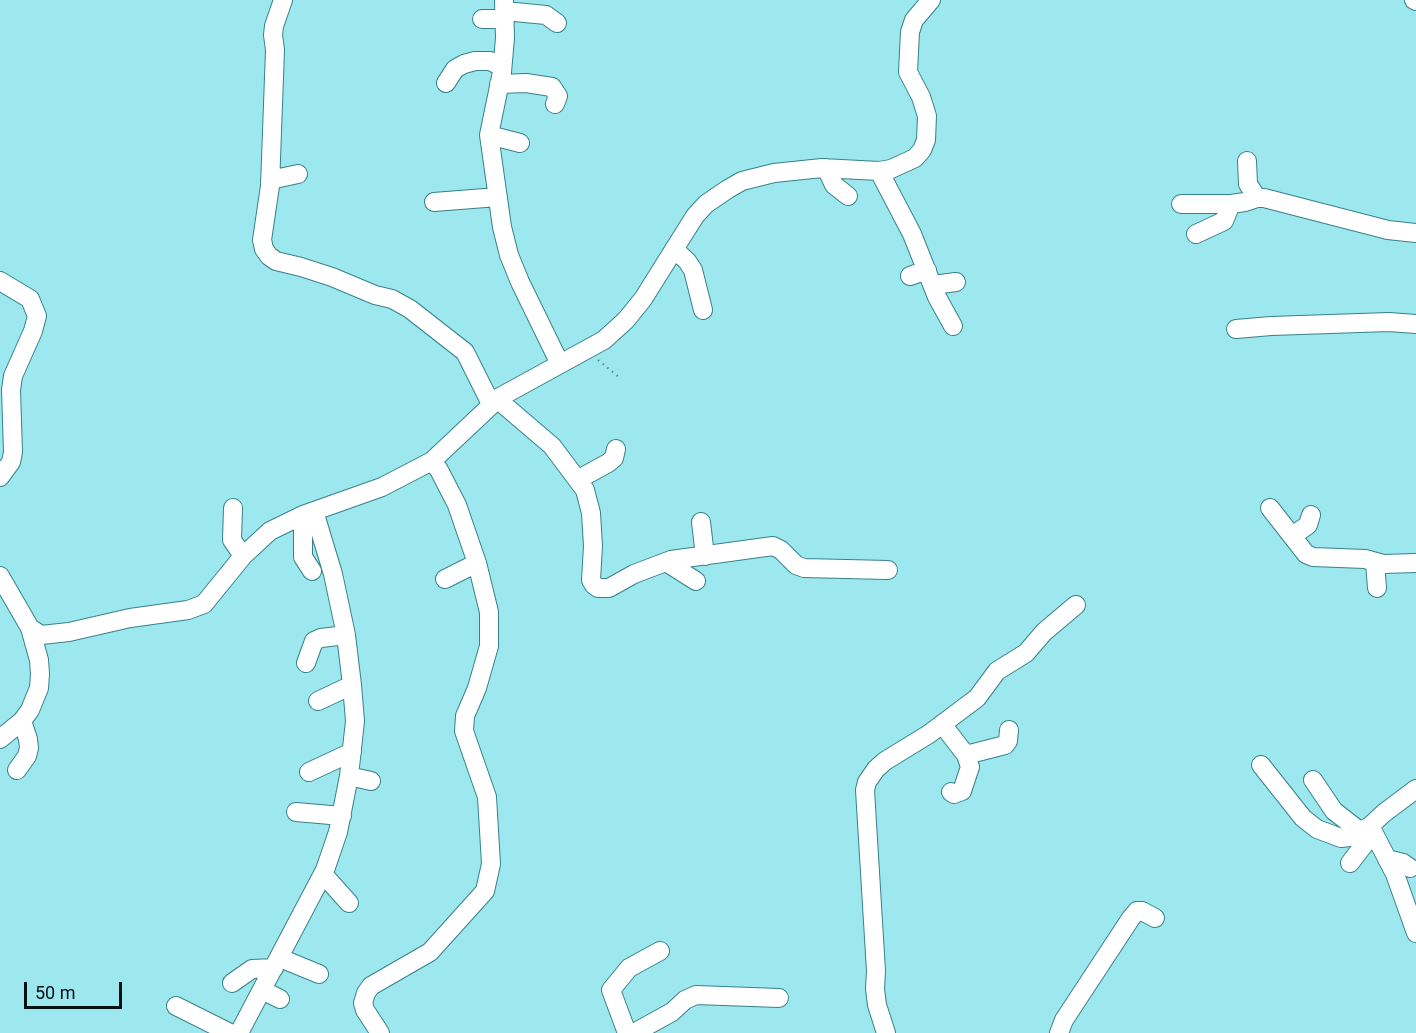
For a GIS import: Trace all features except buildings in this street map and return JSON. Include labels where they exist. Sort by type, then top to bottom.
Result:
[{"type":"street","points":[[283,0],[273,35],[275,50],[270,180],[262,240],[268,256],[285,264],[301,267],[375,295],[392,299],[410,309],[465,352],[494,401],[552,446],[579,479],[590,503],[593,546],[591,580],[594,585],[602,589],[609,588],[634,574],[666,562],[773,546],[781,550],[796,565],[804,568],[888,570]]},
{"type":"street","points":[[0,576],[6,601],[30,628],[41,635],[52,635],[130,618],[197,608],[208,599],[243,556],[270,531],[308,513],[382,487],[432,461],[494,401],[604,340],[626,320],[643,299],[695,216],[706,204],[742,181],[774,173],[826,168],[879,171],[891,169],[915,158],[922,150],[927,134],[925,105],[908,72],[907,56],[914,20],[930,1]]},
{"type":"street","points":[[504,10],[501,75],[489,135],[502,227],[509,255],[532,310],[560,364]]},
{"type":"street","points":[[482,19],[504,10],[546,15],[557,23]]},
{"type":"street","points":[[446,83],[455,69],[464,64],[484,61],[501,75],[526,84],[552,87],[558,96],[555,104]]},
{"type":"street","points":[[489,135],[520,143]]},
{"type":"street","points":[[1247,161],[1248,184],[1257,198]]},
{"type":"street","points":[[826,168],[834,186],[848,196]]},
{"type":"street","points":[[879,171],[912,234],[944,313],[953,326]]},
{"type":"street","points":[[270,180],[297,174]]},
{"type":"street","points":[[434,202],[498,197]]},
{"type":"street","points":[[1181,204],[1231,204],[1257,198],[1388,230],[1416,233]]},
{"type":"street","points":[[1196,234],[1224,220],[1231,204]]},
{"type":"street","points":[[674,249],[693,270],[703,310]]},
{"type":"street","points":[[910,276],[956,282]]},
{"type":"street","points":[[0,281],[30,299],[37,316],[33,331],[8,365],[11,390],[11,462],[0,477]]},
{"type":"street","points":[[1236,328],[1389,322],[1416,324]]},
{"type":"street","points":[[579,479],[614,459],[616,449]]},
{"type":"street","points":[[380,1033],[363,1003],[371,986],[430,952],[485,891],[491,864],[487,797],[464,731],[465,716],[477,688],[489,646],[489,612],[477,563],[457,505],[440,470],[432,461]]},
{"type":"street","points":[[233,507],[232,540],[243,556]]},
{"type":"street","points":[[1270,508],[1306,554],[1313,557],[1365,559],[1375,563],[1416,563]]},
{"type":"street","points":[[308,513],[303,557],[312,571]]},
{"type":"street","points":[[239,1033],[328,862],[342,816],[352,752],[363,727],[352,685],[346,636],[333,574],[308,513]]},
{"type":"street","points":[[1292,536],[1308,525],[1311,515]]},
{"type":"street","points":[[702,522],[705,556]]},
{"type":"street","points":[[666,562],[696,581]]},
{"type":"street","points":[[445,579],[477,563]]},
{"type":"street","points":[[1375,563],[1377,588]]},
{"type":"street","points":[[886,1033],[877,1005],[875,989],[876,960],[867,782],[876,769],[977,698],[997,671],[1026,653],[1044,632],[1076,605]]},
{"type":"street","points":[[0,739],[22,721],[30,710],[39,688],[40,674],[30,628]]},
{"type":"street","points":[[306,663],[314,641],[346,636]]},
{"type":"street","points":[[318,701],[352,685]]},
{"type":"street","points":[[16,770],[27,756],[29,748],[22,721]]},
{"type":"street","points":[[942,724],[966,755],[970,767],[962,791],[954,794],[951,792]]},
{"type":"street","points":[[966,755],[1005,746],[1009,730]]},
{"type":"street","points":[[309,772],[352,752]]},
{"type":"street","points":[[1261,765],[1303,818],[1317,829],[1341,838],[1368,830]]},
{"type":"street","points":[[349,776],[371,781]]},
{"type":"street","points":[[1312,780],[1334,812],[1368,830],[1387,859],[1403,892],[1416,933]]},
{"type":"street","points":[[1350,863],[1368,830],[1384,813],[1416,789]]},
{"type":"street","points":[[296,812],[342,816]]},
{"type":"street","points":[[1387,859],[1410,868]]},
{"type":"street","points":[[322,874],[349,903]]},
{"type":"street","points":[[1059,1033],[1064,1020],[1131,918],[1137,911],[1143,911],[1155,918]]},
{"type":"street","points":[[627,1033],[611,990],[629,968],[660,951]]},
{"type":"street","points":[[232,983],[252,969],[277,963],[319,974]]},
{"type":"street","points":[[262,990],[280,999]]},
{"type":"street","points":[[634,1033],[672,1012],[690,997],[696,995],[778,998]]},
{"type":"street","points":[[176,1006],[230,1033]]},
{"type":"path","points":[[587,350],[620,378]]}]
